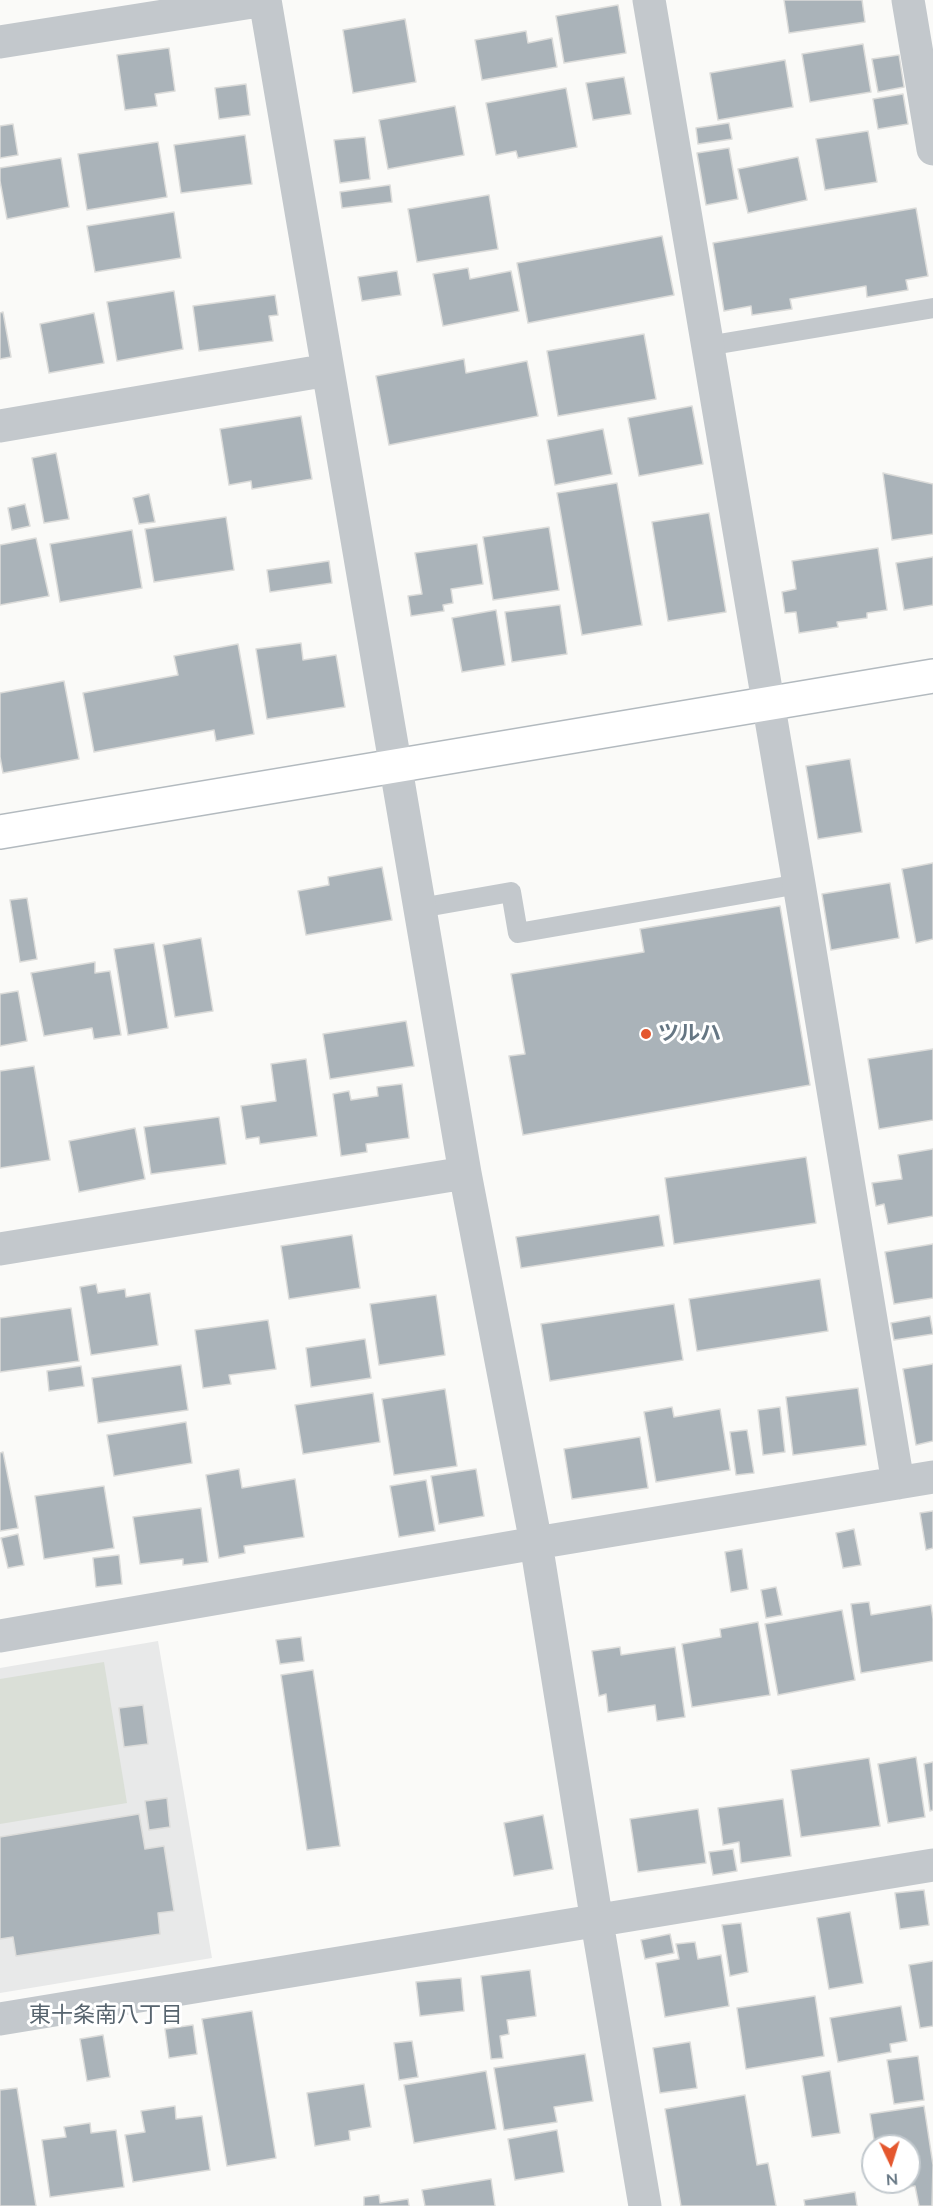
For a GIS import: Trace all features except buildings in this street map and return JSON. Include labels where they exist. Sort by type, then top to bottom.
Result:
[{"type":"street","points":[[0,42],[265,0],[465,1173],[536,1543],[645,2206]]},
{"type":"street","points":[[649,0],[799,884],[897,1483]]},
{"type":"street","points":[[908,0],[933,149]]},
{"type":"street","points":[[0,426],[328,370]]},
{"type":"street","points":[[0,832],[933,676]]},
{"type":"street","points":[[0,1249],[465,1173]]},
{"type":"street","points":[[0,1636],[933,1477]]},
{"type":"street","points":[[0,2019],[933,1865]]},
{"type":"lane","points":[[707,346],[933,308]]},
{"type":"lane","points":[[420,908],[511,892],[518,933],[799,884]]},
{"type":"shaded area","points":[[158,1641],[212,1958],[0,1993],[0,1668]]},
{"type":"shaded area","points":[[104,1662],[127,1803],[0,1824],[0,1679]]},
{"type":"place","name":"ツルハ","points":[[646,1034]]},
{"type":"district","name":"東十条南八丁目","points":[[106,2015]]}]
